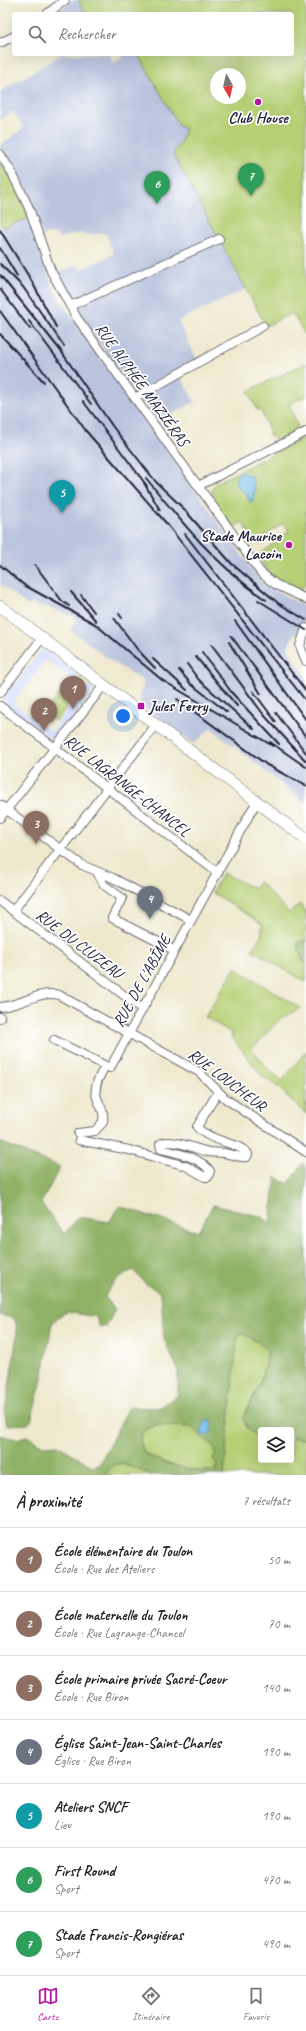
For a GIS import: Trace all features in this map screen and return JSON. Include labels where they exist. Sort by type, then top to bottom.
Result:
[{"type":"main road","points":[[0,606],[306,839]]},
{"type":"street","points":[[50,12],[65,0]]},
{"type":"street","points":[[0,43],[12,37]]},
{"type":"street","name":"RUE ALPHÉE MAZIÉRAS","points":[[0,154],[11,171],[28,208],[51,271],[88,335],[261,573],[276,584],[306,599]]},
{"type":"street","points":[[70,306],[219,239]]},
{"type":"street","points":[[135,398],[263,326]]},
{"type":"street","points":[[198,486],[306,432]]},
{"type":"street","points":[[306,628],[300,646],[306,661]]},
{"type":"street","points":[[0,693],[42,638]]},
{"type":"street","points":[[0,818],[3,807],[55,748],[104,685]]},
{"type":"street","name":"RUE LAGRANGE-CHANCEL","points":[[0,706],[218,873]]},
{"type":"street","points":[[13,911],[156,724]]},
{"type":"street","name":"RUE DE L'ABÎME","points":[[218,1092],[197,1127],[215,1140],[244,1148],[248,1154],[247,1157],[242,1158],[227,1153],[209,1152],[170,1142],[163,1142],[160,1144],[161,1149],[196,1160],[207,1167],[210,1171],[208,1177],[205,1177],[179,1164],[78,1136],[94,1131],[103,1122],[102,1106],[96,1095],[96,1089],[107,1067],[130,1032],[253,808],[258,802]]},
{"type":"street","points":[[3,807],[82,866],[113,878],[191,920]]},
{"type":"street","points":[[97,872],[104,885],[122,898],[112,918],[174,950]]},
{"type":"street","name":"RUE DU CLUZEAU","points":[[0,901],[142,1009]]},
{"type":"street","name":"RUE LOUCHEUR","points":[[0,1007],[11,1006],[52,993],[59,995],[130,1032],[199,1072],[218,1092],[244,1112],[306,1152]]},
{"type":"street","points":[[54,1040],[107,1067]]},
{"type":"shaded area","points":[[72,0],[78,0],[85,12],[55,12]]},
{"type":"shaded area","points":[[59,56],[110,56],[114,63],[123,56],[139,56],[179,126],[185,129],[173,154],[246,289],[178,321],[197,359],[177,371],[195,402],[157,422],[89,329],[56,273],[78,265],[80,270],[114,254],[106,233],[85,235],[79,233],[59,238],[57,234],[45,234],[43,237],[28,193],[0,147],[0,145],[24,128],[13,112],[0,120],[0,92]]},
{"type":"shaded area","points":[[29,218],[54,291],[111,372],[258,578],[263,584],[306,607],[306,618],[297,634],[294,634],[288,647],[290,653],[306,676],[306,803],[211,728],[194,744],[139,703],[144,681],[113,662],[70,630],[77,620],[72,616],[47,607],[37,607],[33,602],[28,606],[0,584],[0,225],[3,228]]},
{"type":"shaded area","points":[[43,648],[79,675],[74,681],[46,660],[13,703],[52,732],[71,704],[73,705],[90,684],[96,689],[54,742],[1,702]]},
{"type":"green space","points":[[78,0],[306,0],[306,336],[292,313],[266,326],[173,154],[181,141],[185,129],[179,126],[139,56],[294,56],[294,12],[85,12]]},
{"type":"green space","points":[[0,159],[13,181],[29,218],[3,228],[0,225]]},
{"type":"green space","points":[[306,363],[306,396],[289,404],[299,430],[277,441],[268,434],[270,432],[260,409],[257,410],[248,391]]},
{"type":"green space","points":[[306,437],[306,584],[299,592],[274,580],[258,556],[289,531],[283,523],[256,543],[242,522],[233,528],[220,512],[213,498],[212,492],[213,487],[218,482]]},
{"type":"green space","points":[[59,694],[70,702],[56,721],[44,713]]},
{"type":"green space","points":[[223,873],[255,889],[259,881],[289,913],[300,904],[306,911],[306,941],[297,942],[303,962],[306,963],[306,982],[252,950],[262,934],[262,924],[212,892]]},
{"type":"green space","points":[[306,941],[306,963],[303,962],[297,942]]},
{"type":"green space","points":[[235,968],[300,1008],[278,1021],[252,1049],[268,1069],[282,1081],[306,1051],[306,1114],[278,1087],[262,1076],[231,1036],[232,1033],[205,1017]]},
{"type":"green space","points":[[0,1142],[60,1167],[41,1203],[64,1234],[79,1217],[109,1222],[120,1206],[198,1232],[213,1205],[262,1217],[270,1223],[276,1177],[288,1184],[303,1163],[306,1167],[306,1440],[294,1438],[294,1427],[258,1427],[258,1436],[252,1433],[248,1427],[243,1418],[260,1384],[268,1351],[258,1342],[241,1333],[237,1339],[224,1475],[152,1475],[122,1464],[114,1464],[105,1475],[0,1475],[0,1435],[16,1439],[27,1436],[43,1446],[58,1445],[93,1467],[99,1465],[129,1407],[158,1408],[178,1395],[178,1370],[164,1339],[161,1293],[145,1283],[133,1270],[116,1281],[105,1297],[115,1309],[106,1327],[99,1326],[96,1317],[67,1312],[58,1317],[52,1324],[42,1379],[31,1421],[28,1424],[7,1425],[5,1413],[17,1334],[16,1322],[13,1318],[0,1315]],"holes":[[[156,1425],[193,1427],[215,1450],[213,1459],[217,1464],[217,1471],[189,1469],[170,1465],[144,1453],[140,1440],[143,1431]]]},
{"type":"green space","points":[[241,1333],[258,1342],[268,1351],[260,1384],[243,1418],[247,1428],[258,1436],[258,1463],[294,1463],[294,1438],[306,1440],[306,1475],[224,1475],[237,1339]]},
{"type":"green space","points":[[156,1425],[193,1427],[204,1439],[215,1447],[217,1471],[189,1469],[170,1465],[144,1453],[140,1440],[143,1431]]},
{"type":"green space","points":[[114,1464],[122,1464],[152,1475],[105,1475]]},
{"type":"water","points":[[240,472],[252,476],[255,491],[252,502],[249,501],[247,494],[236,485],[235,479]]},
{"type":"water","points":[[204,1420],[212,1420],[211,1434],[201,1435]]},
{"type":"railway","points":[[0,230],[31,280],[56,327]]},
{"type":"railway","points":[[0,248],[17,276]]},
{"type":"railway","points":[[0,264],[23,287],[64,346]]},
{"type":"railway","points":[[0,275],[61,351],[113,427],[156,482],[182,507],[232,564],[278,603],[306,620]]},
{"type":"railway","points":[[0,289],[30,329]]},
{"type":"railway","points":[[0,311],[86,431],[166,523],[306,701]]},
{"type":"railway","points":[[29,321],[91,404]]},
{"type":"railway","points":[[0,334],[44,382]]},
{"type":"railway","points":[[83,401],[147,486]]},
{"type":"railway","points":[[146,478],[187,528],[216,559],[266,600]]},
{"type":"railway","points":[[144,483],[160,510]]},
{"type":"railway","points":[[185,534],[306,691]]},
{"type":"railway","points":[[0,565],[24,585],[95,624],[162,680],[273,746]]},
{"type":"railway","points":[[35,565],[62,601],[69,606]]},
{"type":"railway","points":[[71,592],[96,621]]},
{"type":"railway","points":[[81,595],[94,612]]},
{"type":"railway","points":[[258,600],[306,630]]},
{"type":"railway","points":[[119,614],[122,618]]},
{"type":"railway","points":[[114,618],[137,649],[155,668]]},
{"type":"railway","points":[[235,621],[306,720]]},
{"type":"railway","points":[[231,636],[306,737]]},
{"type":"railway","points":[[229,642],[261,694]]},
{"type":"railway","points":[[212,645],[264,715],[306,761]]},
{"type":"railway","points":[[202,652],[232,693],[279,744]]},
{"type":"railway","points":[[196,657],[237,706]]},
{"type":"railway","points":[[153,659],[187,690]]},
{"type":"railway","points":[[187,664],[199,680],[254,729]]},
{"type":"railway","points":[[179,670],[191,684],[227,712]]},
{"type":"railway","points":[[253,691],[276,722]]},
{"type":"railway","points":[[177,699],[267,765],[306,786]]},
{"type":"railway","points":[[276,713],[306,753]]},
{"type":"railway","points":[[270,742],[306,767]]},
{"type":"place","name":"Club House","points":[[258,102]]},
{"type":"place","name":"Stade Francis-Rongiéras","points":[[251,196]]},
{"type":"place","name":"First Round","points":[[157,204]]},
{"type":"place","name":"Ateliers SNCF","points":[[62,513]]},
{"type":"place","name":"Stade Maurice Lacoin","points":[[289,545]]},
{"type":"place","name":"Jules Ferry","points":[[141,706]]},
{"type":"place","name":"École élémentaire du Toulon","points":[[73,709]]},
{"type":"place","name":"École maternelle du Toulon","points":[[44,731]]},
{"type":"place","name":"École primaire privée Sacré-Coeur","points":[[36,844]]},
{"type":"place","name":"Église Saint-Jean-Saint-Charles","points":[[150,919]]}]
